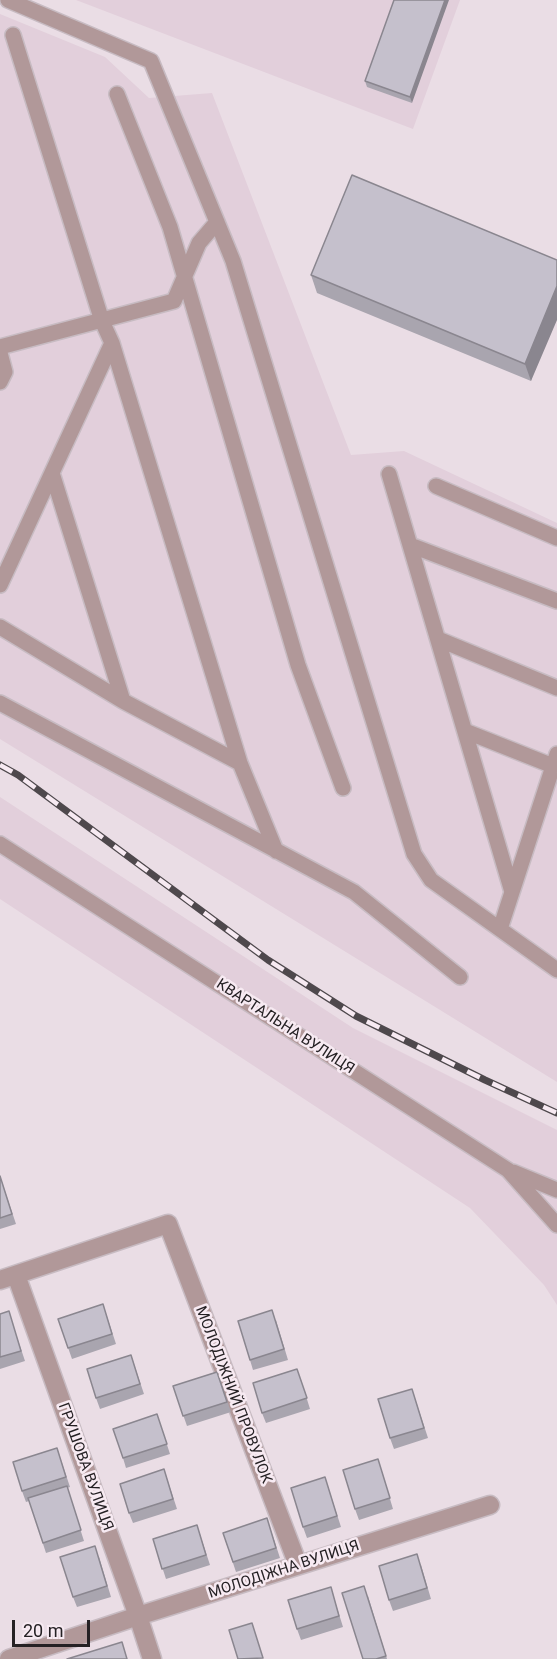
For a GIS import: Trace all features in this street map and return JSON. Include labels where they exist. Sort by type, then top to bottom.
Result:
[{"type":"street","name":"МОЛОДІЖНИЙ ПРОВУЛОК","points":[[8,1277],[168,1224],[298,1566]]},
{"type":"street","name":"ГРУШОВА ВУЛИЦЯ","points":[[8,1277],[138,1616],[152,1659]]},
{"type":"street","name":"МОЛОДІЖНА ВУЛИЦЯ","points":[[9,1659],[490,1505]]},
{"type":"lane","points":[[8,0],[151,61],[233,261],[414,855],[431,880],[557,969]]},
{"type":"lane","points":[[13,35],[102,321],[112,343],[240,763],[276,851]]},
{"type":"lane","points":[[117,94],[170,227],[298,665],[343,788]]},
{"type":"lane","points":[[0,347],[174,301],[199,243],[217,222]]},
{"type":"lane","points":[[0,585],[112,343]]},
{"type":"lane","points":[[0,353],[5,372],[0,382]]},
{"type":"lane","points":[[52,474],[123,701]]},
{"type":"lane","points":[[389,474],[512,892]]},
{"type":"lane","points":[[436,486],[557,538]]},
{"type":"lane","points":[[410,545],[557,601]]},
{"type":"lane","points":[[0,627],[123,701],[240,763]]},
{"type":"lane","points":[[438,639],[557,688]]},
{"type":"lane","points":[[0,703],[354,892],[460,977]]},
{"type":"lane","points":[[465,731],[555,760],[500,929]]},
{"type":"lane","name":"КВАРТАЛЬНА ВУЛИЦЯ","points":[[0,844],[508,1170],[557,1225]]},
{"type":"lane","points":[[508,1170],[557,1190]]},
{"type":"shaded area","points":[[76,0],[460,0],[413,129]]},
{"type":"shaded area","points":[[0,14],[105,57],[149,98],[212,93],[351,455],[404,451],[557,523],[557,1082],[0,739]]},
{"type":"shaded area","points":[[0,797],[353,1028],[557,1130],[557,1305],[544,1285],[470,1208],[0,899]]},
{"type":"building","points":[[394,0],[445,0],[410,97],[365,81]]},
{"type":"building","points":[[352,175],[557,260],[557,286],[525,364],[311,275]]},
{"type":"building","points":[[0,1176],[12,1214],[0,1218]]},
{"type":"building","points":[[103,1304],[112,1334],[68,1348],[58,1319]]},
{"type":"building","points":[[272,1310],[284,1349],[250,1360],[238,1321]]},
{"type":"building","points":[[9,1311],[21,1351],[0,1357],[0,1314]]},
{"type":"building","points":[[131,1355],[140,1384],[96,1398],[87,1369]]},
{"type":"building","points":[[297,1369],[307,1398],[262,1413],[253,1383]]},
{"type":"building","points":[[217,1372],[227,1402],[183,1416],[173,1386]]},
{"type":"building","points":[[412,1389],[424,1428],[390,1438],[378,1399]]},
{"type":"building","points":[[157,1414],[167,1444],[123,1458],[113,1429]]},
{"type":"building","points":[[57,1448],[66,1477],[22,1491],[13,1462]]},
{"type":"building","points":[[378,1459],[390,1498],[355,1509],[343,1470]]},
{"type":"building","points":[[164,1469],[173,1499],[129,1513],[120,1484]]},
{"type":"building","points":[[325,1477],[337,1516],[303,1527],[291,1488]]},
{"type":"building","points":[[67,1486],[81,1530],[43,1543],[28,1498]]},
{"type":"building","points":[[267,1518],[276,1548],[233,1562],[223,1533]]},
{"type":"building","points":[[197,1525],[206,1555],[162,1569],[153,1539]]},
{"type":"building","points":[[95,1546],[107,1586],[73,1597],[60,1557]]},
{"type":"building","points":[[417,1554],[427,1588],[389,1600],[379,1566]]},
{"type":"building","points":[[364,1586],[386,1656],[376,1659],[363,1659],[342,1593]]},
{"type":"building","points":[[331,1587],[339,1616],[297,1629],[288,1600]]},
{"type":"building","points":[[252,1623],[263,1658],[238,1659],[229,1630]]},
{"type":"building","points":[[122,1642],[127,1659],[67,1659]]},
{"type":"railway","points":[[0,765],[18,775],[268,960],[356,1016],[557,1113]]}]
